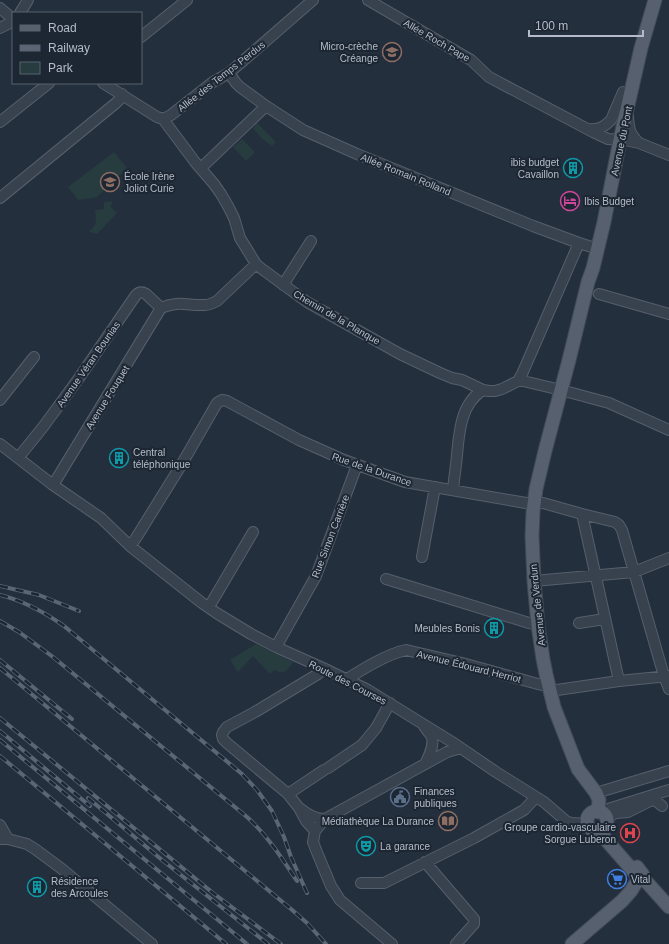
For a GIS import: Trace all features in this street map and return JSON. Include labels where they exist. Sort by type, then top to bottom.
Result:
[{"type":"main road","name":"Avenue du Pont","points":[[561,390],[588,282],[593,268],[595,248],[604,222],[623,92],[646,0]]},
{"type":"main road","name":"Avenue du Pont","points":[[616,140],[627,112],[641,48],[655,0]]},
{"type":"main road","name":"Avenue de Verdun","points":[[561,390],[545,451],[534,503],[532,524],[534,581],[538,625],[549,689],[578,769],[596,793]]},
{"type":"main road","points":[[572,944],[622,901],[639,889],[642,884],[640,880],[643,875],[640,870],[625,854],[603,820],[596,793]]},
{"type":"main road","points":[[588,824],[591,829],[597,831],[603,820]]},
{"type":"main road","points":[[640,880],[669,907]]},
{"type":"street","points":[[21,12],[28,0]]},
{"type":"street","points":[[142,36],[187,0]]},
{"type":"street","name":"Allée des Temps Perdus","points":[[164,119],[213,82],[229,73],[313,0]]},
{"type":"street","name":"Allée Roch Pape","points":[[368,0],[471,60],[489,77],[587,129],[603,137],[639,143],[669,155]]},
{"type":"street","points":[[0,8],[12,19]]},
{"type":"street","points":[[0,28],[12,21]]},
{"type":"street","name":"Allée Romain Rolland","points":[[229,73],[240,87],[303,130],[533,226],[595,248]]},
{"type":"street","points":[[0,122],[48,84]]},
{"type":"street","points":[[105,84],[157,117],[164,119]]},
{"type":"street","points":[[587,129],[596,130],[611,120],[623,92]]},
{"type":"street","points":[[0,198],[116,103],[122,94]]},
{"type":"street","points":[[201,168],[266,106]]},
{"type":"street","points":[[627,112],[629,130],[639,143]]},
{"type":"street","name":"Chemin de la Planque","points":[[164,119],[195,162],[214,184],[228,206],[234,218],[240,238],[256,264],[283,285],[307,302],[400,354],[452,378],[462,380],[483,390],[495,391],[502,389],[518,380]]},
{"type":"street","points":[[283,285],[311,241]]},
{"type":"street","points":[[518,380],[522,374],[579,243]]},
{"type":"street","points":[[161,308],[182,303],[205,305],[217,301],[256,264]]},
{"type":"street","name":"Avenue Véran Bounias","points":[[18,458],[48,421],[136,295],[139,292],[143,292],[161,308]]},
{"type":"street","points":[[599,294],[669,314]]},
{"type":"street","name":"Avenue Fouquet","points":[[53,484],[161,308]]},
{"type":"street","points":[[0,400],[34,357]]},
{"type":"street","points":[[518,380],[523,380],[609,403],[669,430]]},
{"type":"street","points":[[453,490],[459,430],[472,399],[483,390]]},
{"type":"street","name":"Rue de la Durance","points":[[130,546],[180,467],[217,403],[222,400],[227,401],[299,440],[344,460],[404,482],[526,503],[543,503],[615,522],[622,530],[634,572]]},
{"type":"street","name":"Route des Courses","points":[[0,444],[101,518],[130,546],[218,614],[276,647],[347,679],[390,703],[536,797],[566,821],[571,823],[588,824]]},
{"type":"street","name":"Rue Simon Carrière","points":[[276,647],[316,576],[357,465]]},
{"type":"street","points":[[422,557],[435,487]]},
{"type":"street","points":[[582,514],[619,681]]},
{"type":"street","points":[[209,607],[253,532]]},
{"type":"street","points":[[534,581],[634,572],[669,558]]},
{"type":"street","points":[[634,572],[667,676],[669,689]]},
{"type":"street","points":[[386,579],[538,625]]},
{"type":"street","points":[[580,623],[605,619]]},
{"type":"street","name":"Avenue Édouard Herriot","points":[[347,679],[399,651],[406,650],[462,663],[538,684],[549,689]]},
{"type":"street","points":[[315,831],[306,821],[299,808],[288,794],[226,743],[222,736],[223,732],[231,724],[255,712],[300,685],[320,672],[323,668]]},
{"type":"street","points":[[549,689],[667,676]]},
{"type":"street","points":[[288,794],[362,745],[376,728],[390,703]]},
{"type":"street","points":[[422,723],[432,737],[432,746],[427,762]]},
{"type":"street","points":[[427,762],[437,751],[445,738]]},
{"type":"street","points":[[392,944],[340,900],[335,894],[313,842],[315,831],[325,819],[427,762],[447,752],[461,748]]},
{"type":"street","points":[[596,793],[669,771]]},
{"type":"street","points":[[603,820],[608,809],[667,793]]},
{"type":"street","points":[[361,883],[384,883],[474,838],[524,810],[536,797]]},
{"type":"street","points":[[603,820],[616,812],[628,812],[650,801],[655,800],[662,806]]},
{"type":"street","points":[[299,808],[308,815],[317,819],[325,819]]},
{"type":"street","points":[[0,825],[4,839],[27,844],[57,865],[152,944]]},
{"type":"street","points":[[425,862],[474,919],[474,924],[456,944]]},
{"type":"green space","points":[[257,123],[276,142],[272,146],[261,138],[253,128]]},
{"type":"green space","points":[[242,139],[255,152],[246,161],[233,147]]},
{"type":"green space","points":[[114,152],[127,168],[97,197],[78,200],[68,187]]},
{"type":"green space","points":[[111,201],[113,203],[110,206],[117,213],[97,234],[90,232],[89,231],[96,222],[95,210],[104,209],[104,202]]},
{"type":"green space","points":[[256,644],[293,662],[286,671],[278,672],[275,670],[270,674],[253,656],[238,672],[230,660]]},
{"type":"railway","points":[[0,586],[39,595],[79,611]]},
{"type":"railway","points":[[0,595],[17,600],[34,608],[64,626],[242,774],[257,790],[272,811],[307,893]]},
{"type":"railway","points":[[0,621],[19,632],[53,657],[255,824],[280,855],[297,881]]},
{"type":"railway","points":[[0,660],[72,719]]},
{"type":"railway","points":[[0,668],[291,909],[307,923],[326,944]]},
{"type":"railway","points":[[0,718],[213,893],[281,944]]},
{"type":"railway","points":[[0,731],[90,806]]},
{"type":"railway","points":[[0,740],[247,944]]},
{"type":"railway","points":[[0,756],[226,944]]},
{"type":"railway","points":[[88,798],[162,860],[268,944]]},
{"type":"place","name":"Micro-crèche Créange","points":[[392,52]]},
{"type":"place","name":"ibis budget Cavaillon","points":[[573,168]]},
{"type":"place","name":"École Irène Joliot Curie","points":[[110,182]]},
{"type":"place","name":"Ibis Budget","points":[[570,201]]},
{"type":"place","name":"Central téléphonique","points":[[119,458]]},
{"type":"place","name":"Meubles Bonis","points":[[494,628]]},
{"type":"place","name":"Finances publiques","points":[[400,797]]},
{"type":"place","name":"Médiathèque La Durance","points":[[448,821]]},
{"type":"place","name":"Groupe cardio-vasculaire Sorgue Luberon","points":[[630,833]]},
{"type":"place","name":"La garance","points":[[366,846]]},
{"type":"place","name":"Vital","points":[[617,879]]},
{"type":"place","name":"Résidence des Arcoules","points":[[37,887]]}]
